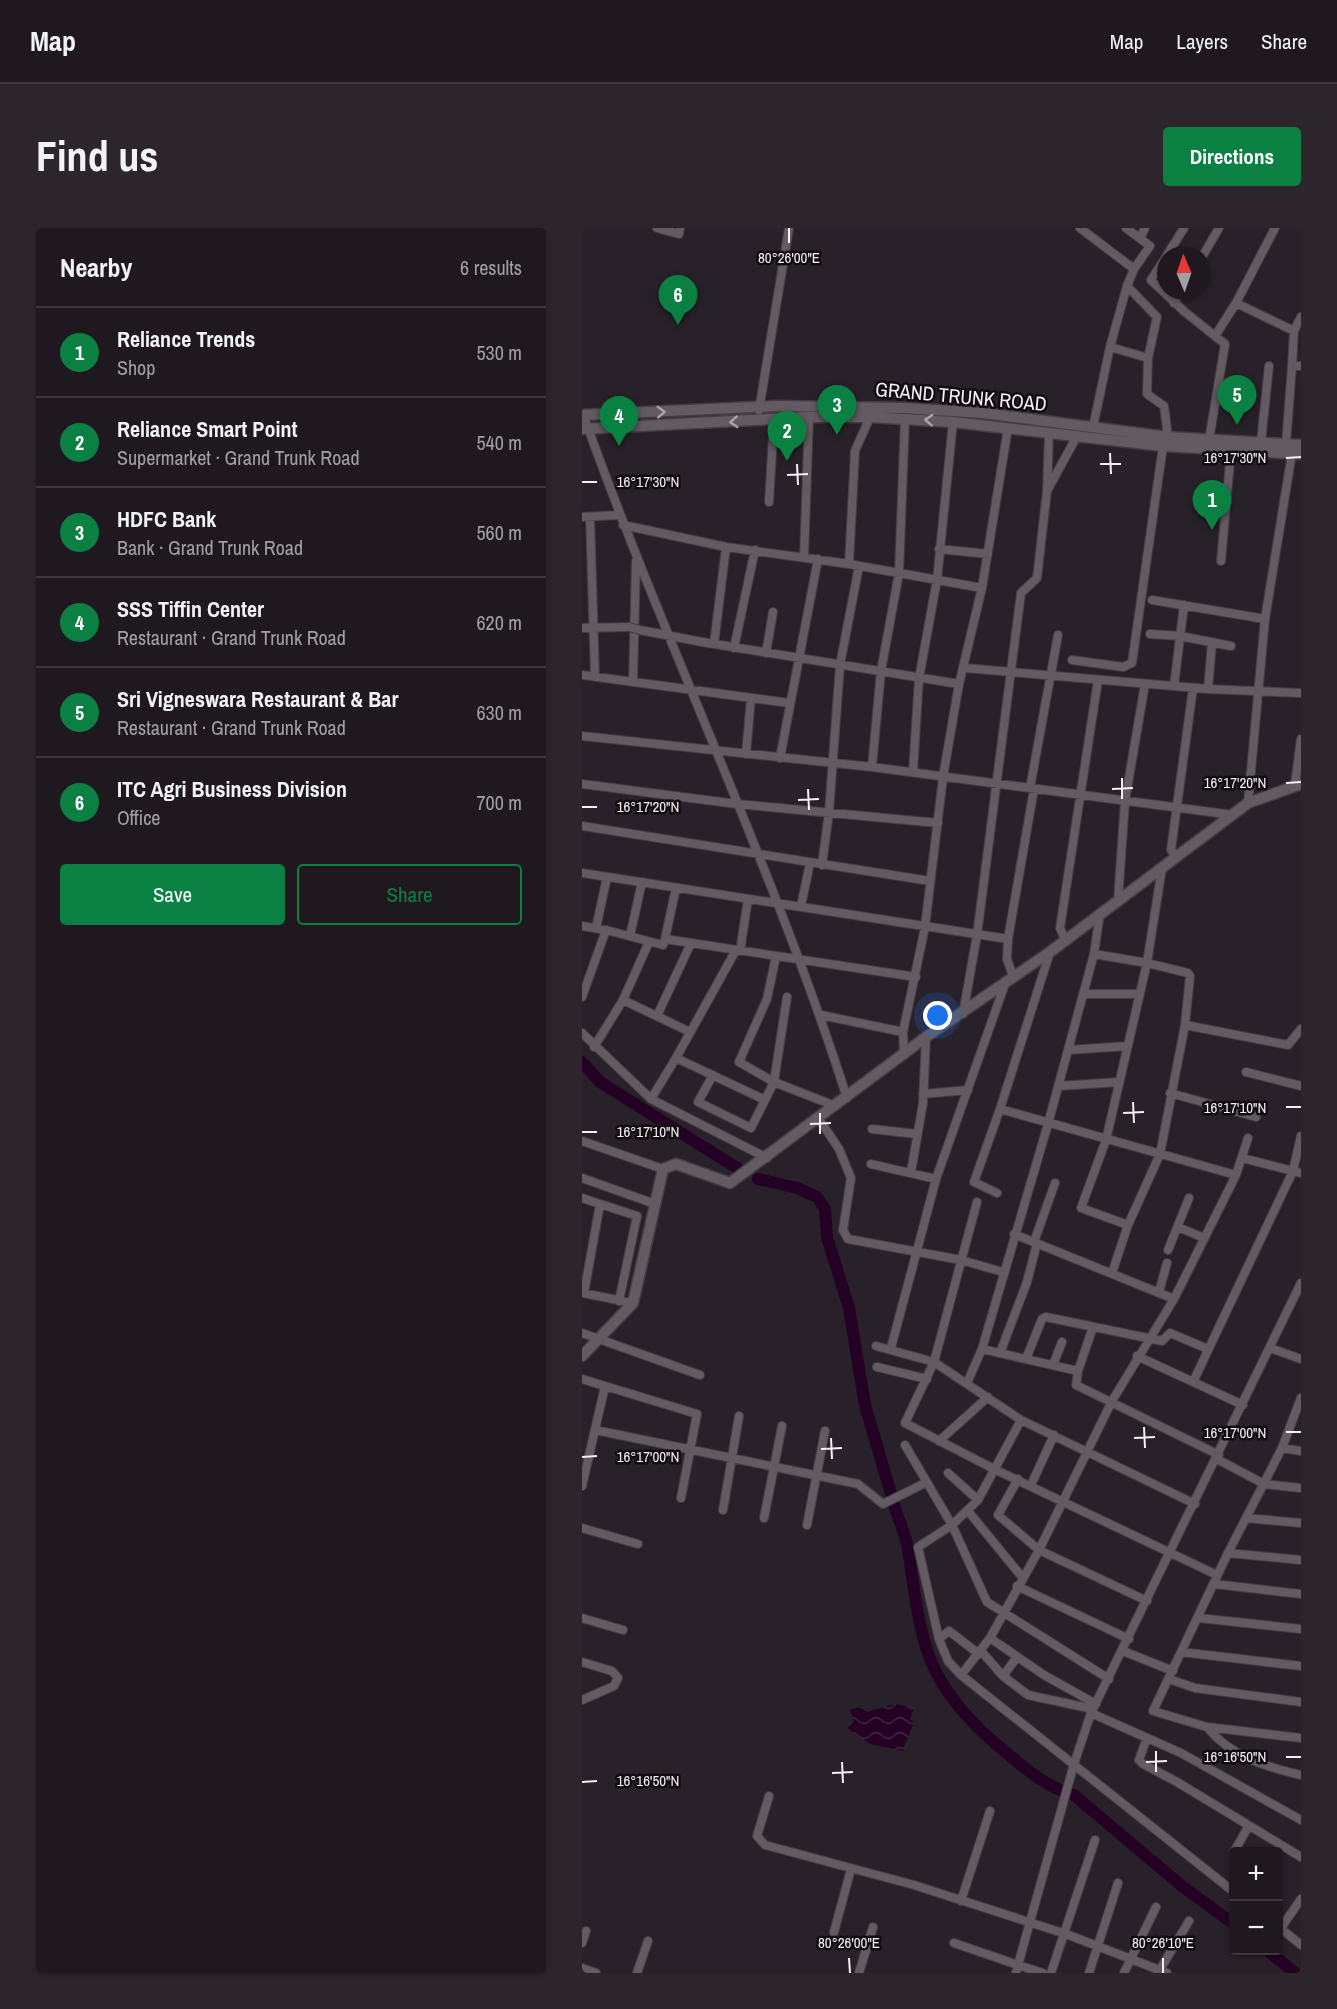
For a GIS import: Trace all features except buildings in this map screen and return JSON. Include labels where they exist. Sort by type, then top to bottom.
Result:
[{"type":"main road","name":"GRAND TRUNK ROAD","points":[[583,415],[759,407],[874,406],[938,410],[1093,427],[1165,441],[1232,450],[1293,450],[1301,445]]},
{"type":"main road","name":"GRAND TRUNK ROAD","points":[[585,428],[809,417],[870,417],[953,422],[1077,436],[1165,441],[1261,442],[1293,450]]},
{"type":"main road","points":[[582,1356],[633,1303],[663,1169],[676,1164],[730,1183],[767,1158],[926,1037],[963,1014],[1009,979],[1050,952],[1100,913],[1235,816],[1248,803],[1298,784]]},
{"type":"street","points":[[657,228],[679,234],[680,228]]},
{"type":"street","points":[[758,421],[789,228]]},
{"type":"street","points":[[1080,228],[1134,269]]},
{"type":"street","points":[[1093,427],[1110,347],[1127,286],[1134,269],[1150,246],[1126,228]]},
{"type":"street","points":[[1140,238],[1145,228]]},
{"type":"street","points":[[1173,246],[1184,228]]},
{"type":"street","points":[[1208,246],[1219,228]]},
{"type":"street","points":[[1215,336],[1236,303],[1275,228]]},
{"type":"street","points":[[1157,271],[1151,280],[1157,286]]},
{"type":"street","points":[[1072,660],[1123,667],[1132,663],[1165,441],[1164,406],[1147,394],[1148,358],[1157,317],[1127,286]]},
{"type":"street","points":[[1171,300],[1225,344],[1209,440]]},
{"type":"street","points":[[1236,303],[1294,331]]},
{"type":"street","points":[[1248,803],[1265,619],[1293,450],[1297,366],[1294,331],[1301,317]]},
{"type":"street","points":[[1110,347],[1148,358]]},
{"type":"street","points":[[1261,442],[1269,366]]},
{"type":"street","points":[[583,415],[585,428],[636,558],[779,903],[821,1015],[847,1098]]},
{"type":"street","points":[[804,557],[809,417]]},
{"type":"street","points":[[849,564],[855,451],[870,417]]},
{"type":"street","points":[[769,501],[774,419]]},
{"type":"street","points":[[872,766],[881,671],[899,573],[905,419]]},
{"type":"street","points":[[913,772],[919,678],[937,580],[953,422]]},
{"type":"street","points":[[904,1055],[903,1032],[925,927],[944,777],[959,684],[965,668],[982,588],[1008,428]]},
{"type":"street","points":[[963,1014],[977,935],[1021,593],[1037,578],[1047,490],[1049,433]]},
{"type":"street","points":[[1047,490],[1077,436]]},
{"type":"street","points":[[1221,561],[1232,450]]},
{"type":"street","points":[[595,677],[594,627],[586,517],[619,515]]},
{"type":"street","points":[[623,525],[726,547],[818,559],[982,588]]},
{"type":"street","points":[[714,644],[726,547]]},
{"type":"street","points":[[939,549],[987,554]]},
{"type":"street","points":[[734,648],[755,550]]},
{"type":"street","points":[[633,682],[636,558]]},
{"type":"street","points":[[780,758],[818,559]]},
{"type":"street","points":[[822,865],[829,812],[840,665],[859,566]]},
{"type":"street","points":[[1152,600],[1265,619]]},
{"type":"street","points":[[1174,686],[1184,605]]},
{"type":"street","points":[[766,653],[773,612]]},
{"type":"street","points":[[582,628],[629,627],[734,648],[959,684]]},
{"type":"street","points":[[1150,634],[1180,636],[1231,646]]},
{"type":"street","points":[[891,1348],[936,1179],[1009,979],[1008,939],[1058,635]]},
{"type":"street","points":[[1208,689],[1212,643]]},
{"type":"street","points":[[965,668],[1193,688],[1301,693]]},
{"type":"street","points":[[582,675],[789,703]]},
{"type":"street","points":[[1065,939],[1060,928],[1078,795],[1098,680]]},
{"type":"street","points":[[1118,900],[1125,801],[1145,684]]},
{"type":"street","points":[[1177,857],[1172,850],[1175,808],[1193,688]]},
{"type":"street","points":[[746,754],[751,698]]},
{"type":"street","points":[[582,736],[872,766],[1235,816]]},
{"type":"street","points":[[1298,784],[1301,739]]},
{"type":"street","points":[[582,784],[737,804],[938,823]]},
{"type":"street","points":[[582,826],[760,856],[930,881]]},
{"type":"street","points":[[801,906],[810,863]]},
{"type":"street","points":[[1128,1226],[1081,1208],[1106,1140],[1147,963],[1162,868]]},
{"type":"street","points":[[582,873],[1008,939]]},
{"type":"street","points":[[596,928],[607,877]]},
{"type":"street","points":[[630,936],[642,882]]},
{"type":"street","points":[[582,926],[663,945],[676,888]]},
{"type":"street","points":[[651,1100],[738,951],[748,899]]},
{"type":"street","points":[[967,1383],[982,1349],[1059,1086],[1094,954],[1100,913]]},
{"type":"street","points":[[582,997],[606,930]]},
{"type":"street","points":[[665,939],[916,978]]},
{"type":"street","points":[[594,1047],[623,1000],[649,942]]},
{"type":"street","points":[[657,1016],[691,943]]},
{"type":"street","points":[[997,1193],[974,1182],[1050,952]]},
{"type":"street","points":[[1094,954],[1147,963],[1190,976],[1185,1025],[1160,1154],[1128,1226],[1113,1273]]},
{"type":"street","points":[[776,956],[767,999],[739,1062],[774,1082],[835,1107]]},
{"type":"street","points":[[1083,994],[1140,994]]},
{"type":"street","points":[[713,1075],[698,1102],[751,1128],[774,1082],[787,997]]},
{"type":"street","points":[[623,1000],[690,1032]]},
{"type":"street","points":[[821,1015],[903,1032]]},
{"type":"street","points":[[1185,1025],[1288,1045],[1301,1029]]},
{"type":"street","points":[[582,1033],[651,1100],[767,1158]]},
{"type":"street","points":[[911,1172],[923,1094],[926,1037]]},
{"type":"street","points":[[1068,1050],[1128,1046]]},
{"type":"street","points":[[676,1058],[765,1100]]},
{"type":"street","points":[[1246,1072],[1301,1086]]},
{"type":"street","points":[[1059,1086],[1119,1082]]},
{"type":"street","points":[[923,1094],[968,1090]]},
{"type":"street","points":[[1170,1093],[1256,1117]]},
{"type":"street","points":[[1000,1109],[1236,1175]]},
{"type":"street","points":[[819,1119],[838,1149],[851,1178],[845,1235],[859,1242],[962,1260],[1003,1272]]},
{"type":"street","points":[[872,1129],[917,1134]]},
{"type":"street","points":[[1193,1382],[1297,1172],[1301,1136]]},
{"type":"street","points":[[961,1675],[990,1638],[1002,1612],[1039,1550],[1112,1401],[1137,1356],[1174,1299],[1236,1175],[1248,1138]]},
{"type":"street","points":[[582,1142],[663,1169]]},
{"type":"street","points":[[1242,1158],[1297,1172]]},
{"type":"street","points":[[872,1164],[936,1179]]},
{"type":"street","points":[[582,1178],[656,1204]]},
{"type":"street","points":[[1000,1353],[1026,1282],[1055,1183]]},
{"type":"street","points":[[582,1198],[637,1215],[619,1301]]},
{"type":"street","points":[[1168,1250],[1189,1198]]},
{"type":"street","points":[[977,1202],[934,1362],[905,1423],[993,1469],[1217,1575]]},
{"type":"street","points":[[600,1204],[583,1293],[633,1303]]},
{"type":"street","points":[[1178,1227],[1204,1238]]},
{"type":"street","points":[[1014,1234],[1174,1299]]},
{"type":"street","points":[[1159,1292],[1167,1263]]},
{"type":"street","points":[[1017,1969],[1074,1764],[1094,1709],[1301,1282]]},
{"type":"street","points":[[1026,1359],[1042,1319],[1046,1317],[1162,1341],[1170,1333],[1208,1349]]},
{"type":"street","points":[[1093,1327],[1078,1371],[1076,1385],[1112,1401],[1264,1484],[1301,1488]]},
{"type":"street","points":[[582,1333],[599,1337],[700,1375]]},
{"type":"street","points":[[1053,1365],[1062,1342]]},
{"type":"street","points":[[876,1346],[891,1348],[934,1362],[1021,1420],[1195,1504]]},
{"type":"street","points":[[1270,1348],[1301,1359]]},
{"type":"street","points":[[982,1349],[1078,1371]]},
{"type":"street","points":[[1137,1356],[1243,1405]]},
{"type":"street","points":[[877,1367],[927,1379]]},
{"type":"street","points":[[582,1379],[697,1414],[681,1498]]},
{"type":"street","points":[[583,1480],[605,1386]]},
{"type":"street","points":[[939,1441],[988,1397]]},
{"type":"street","points":[[1301,1398],[1298,1412],[1282,1449],[1217,1575],[1199,1618],[1153,1711],[1207,1727],[1301,1738]]},
{"type":"street","points":[[723,1510],[740,1416]]},
{"type":"street","points":[[1021,1420],[978,1500],[952,1525],[918,1547],[939,1639],[948,1661],[1006,1713],[1074,1764],[1131,1813],[1229,1889]]},
{"type":"street","points":[[764,1518],[783,1426]]},
{"type":"street","points":[[595,1430],[690,1452],[858,1484],[883,1504],[925,1483]]},
{"type":"street","points":[[807,1525],[825,1431]]},
{"type":"street","points":[[1031,1485],[1054,1435]]},
{"type":"street","points":[[904,1445],[952,1525],[987,1602],[1109,1679]]},
{"type":"street","points":[[1282,1449],[1301,1451]]},
{"type":"street","points":[[948,1473],[978,1500]]},
{"type":"street","points":[[1018,1479],[998,1515],[1039,1550],[1148,1601]]},
{"type":"street","points":[[968,1511],[1022,1577]]},
{"type":"street","points":[[1246,1518],[1301,1523]]},
{"type":"street","points":[[582,1528],[638,1544]]},
{"type":"street","points":[[1228,1553],[1301,1560]]},
{"type":"street","points":[[1214,1584],[1301,1594]]},
{"type":"street","points":[[1017,1586],[1129,1639]]},
{"type":"street","points":[[582,1618],[623,1630]]},
{"type":"street","points":[[1199,1618],[1301,1629]]},
{"type":"street","points":[[939,1639],[949,1631],[980,1652],[1003,1676],[1028,1695],[1094,1709]]},
{"type":"street","points":[[990,1638],[1094,1709],[1301,1820]]},
{"type":"street","points":[[1123,1651],[1195,1688],[1301,1702]]},
{"type":"street","points":[[1181,1652],[1301,1666]]},
{"type":"street","points":[[1003,1676],[1017,1657]]},
{"type":"street","points":[[582,1662],[612,1671],[618,1678],[614,1686],[582,1700]]},
{"type":"street","points":[[1207,1727],[1220,1743],[1236,1752],[1271,1768],[1301,1775]]},
{"type":"street","points":[[1147,1738],[1139,1760],[1143,1764],[1301,1857]]},
{"type":"street","points":[[769,1796],[759,1827],[759,1841],[765,1845],[961,1901],[1066,1934],[1162,1972],[1189,1922]]},
{"type":"street","points":[[961,1901],[990,1810]]},
{"type":"street","points":[[1236,1847],[1248,1827]]},
{"type":"street","points":[[1051,1973],[1066,1934],[1095,1840]]},
{"type":"street","points":[[834,1932],[851,1869]]},
{"type":"street","points":[[1089,1973],[1118,1883]]},
{"type":"street","points":[[1283,1923],[1301,1899]]},
{"type":"street","points":[[1125,1973],[1155,1907]]},
{"type":"street","points":[[859,1973],[873,1927]]},
{"type":"street","points":[[1283,1930],[1301,1945]]},
{"type":"street","points":[[582,1943],[586,1931]]},
{"type":"street","points":[[637,1973],[648,1941]]},
{"type":"street","points":[[954,1943],[1017,1969],[1043,1973]]},
{"type":"street","points":[[582,1968],[596,1973]]},
{"type":"water","points":[[895,1704],[914,1708],[910,1719],[914,1722],[904,1751],[870,1744],[847,1728],[854,1722],[850,1710],[860,1707],[867,1712]]},
{"type":"waterway","points":[[582,1062],[600,1082],[737,1168]]},
{"type":"waterway","points":[[758,1179],[797,1188],[817,1197],[825,1209],[827,1237],[849,1308],[865,1405],[891,1494]]},
{"type":"waterway","points":[[894,1505],[907,1544],[926,1647],[937,1675],[954,1701],[986,1735],[1024,1767],[1048,1784],[1074,1795],[1183,1887],[1229,1920]]},
{"type":"waterway","points":[[1273,1955],[1295,1973]]},
{"type":"place","name":"ITC Agri Business Division","points":[[678,325]]},
{"type":"place","name":"Sri Vigneswara Restaurant & Bar","points":[[1237,425]]},
{"type":"place","name":"HDFC Bank","points":[[837,435]]},
{"type":"place","name":"SSS Tiffin Center","points":[[619,446]]},
{"type":"place","name":"Reliance Smart Point","points":[[787,461]]},
{"type":"place","name":"Reliance Trends","points":[[1212,530]]}]
